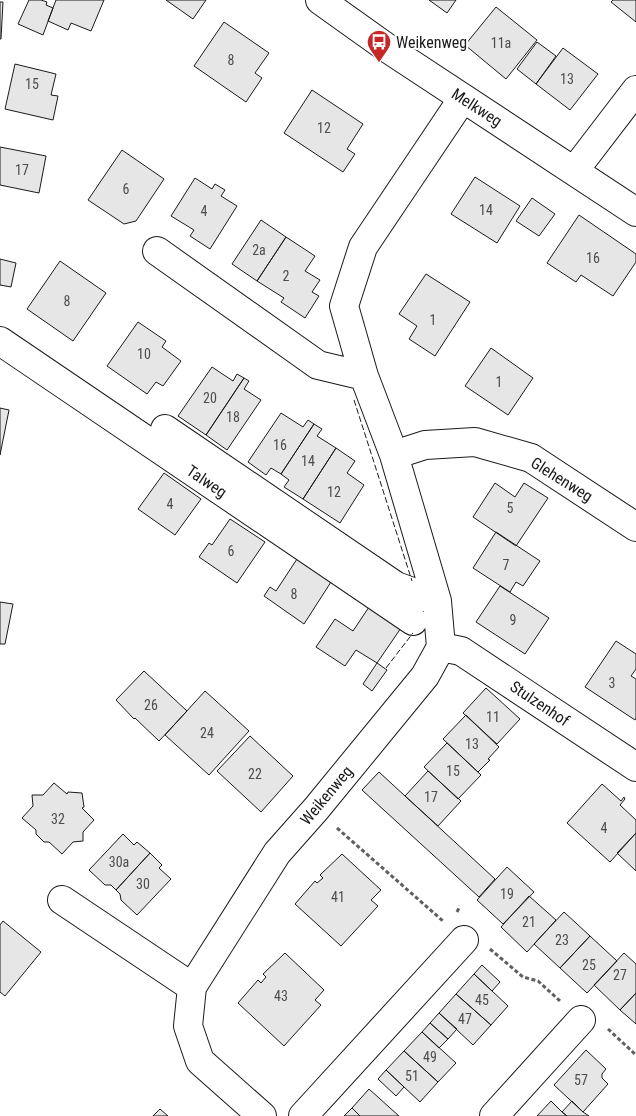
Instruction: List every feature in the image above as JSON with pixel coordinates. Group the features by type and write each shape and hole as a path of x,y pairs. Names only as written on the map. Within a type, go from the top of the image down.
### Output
{"street":[{"name":"Melkweg","path":"320,0 390,50 636,212"},
{"path":"574,171 636,90"},
{"path":"441,647 437,600 394,456 364,376 344,306 363,247 463,98"},
{"path":"157,251 318,365 364,376"},
{"name":"Talweg","path":"0,341 413,621"},
{"path":"165,429 396,586 437,600"},
{"name":"Glehenweg","path":"394,456 425,444 475,442 531,458 636,527"},
{"name":"Stulzenhof","path":"441,647 461,651 636,767"},
{"name":"Weikenweg","path":"262,1116 200,1061 188,1026 192,988 277,852 316,809 426,676 441,647"},
{"path":"62,900 192,988"},
{"path":"303,1116 464,940"},
{"path":"494,1116 581,1020"}],"building":[{"path":"29,0 47,2 46,5 53,8 43,35 18,24"},
{"path":"56,0 104,0 91,31 71,23 68,30 48,21"},
{"path":"166,0 206,0 193,19"},
{"path":"429,0 456,0 447,13"},
{"path":"613,0 636,0 636,22 611,2"},
{"path":"0,2 3,2 1,39 0,39"},
{"path":"496,7 537,40 506,79 465,45"},
{"path":"224,22 269,53 255,73 262,78 246,102 194,66"},
{"path":"537,42 556,56 536,84 517,69"},
{"path":"563,48 598,74 570,110 536,84"},
{"path":"15,64 56,74 51,95 58,96 53,120 5,109"},
{"path":"312,90 363,124 347,149 355,154 343,172 284,133"},
{"path":"0,147 46,156 39,193 0,185"},
{"path":"122,150 164,179 136,221 124,224 88,200"},
{"path":"475,177 520,206 497,243 451,214"},
{"path":"195,178 212,189 215,184 225,190 221,196 237,206 210,249 190,236 194,230 171,216"},
{"path":"532,198 555,214 539,236 516,221"},
{"path":"579,215 636,254 636,262 613,296 581,275 576,282 547,263"},
{"path":"261,220 286,237 257,281 232,264"},
{"path":"286,237 315,256 305,271 320,280 312,292 319,296 305,318 281,302 284,298 257,281"},
{"path":"0,259 16,263 11,287 0,285"},
{"path":"60,261 106,293 73,341 27,309"},
{"path":"426,274 470,302 435,356 409,339 417,326 399,314"},
{"path":"138,322 166,341 162,347 181,361 163,386 156,382 147,394 107,366"},
{"path":"491,348 533,378 508,415 465,386"},
{"path":"212,367 233,381 237,374 244,378 206,435 178,416"},
{"path":"244,378 249,381 244,389 261,400 227,450 206,435"},
{"path":"0,408 9,410 0,455"},
{"path":"281,413 303,427 308,420 314,424 281,474 271,468 266,475 248,462"},
{"path":"314,424 322,429 317,436 336,448 303,499 284,487 289,480 281,474"},
{"path":"336,448 355,461 347,473 364,485 340,523 303,499"},
{"path":"164,473 201,499 175,535 138,509"},
{"path":"495,483 515,497 524,483 548,498 516,546 473,517"},
{"path":"230,519 265,542 237,583 199,557 209,543 212,545"},
{"path":"496,532 540,561 523,586 516,582 510,592 473,568"},
{"path":"297,559 331,582 304,624 264,596 270,587 276,591"},
{"path":"500,586 549,618 525,654 476,622"},
{"path":"0,602 13,604 5,644 0,644"},
{"path":"369,607 401,628 377,663 356,650 345,666 316,647 335,619 353,631"},
{"path":"616,641 636,654 636,669 631,676 636,679 635,720 585,687"},
{"path":"377,663 387,670 372,691 363,684"},
{"path":"144,671 187,711 159,741 116,700"},
{"path":"486,688 520,719 497,744 463,713"},
{"path":"205,691 249,731 209,775 165,735"},
{"path":"466,715 499,747 478,772 443,739"},
{"path":"250,736 293,776 261,812 217,771"},
{"path":"447,743 481,775 458,799 424,767"},
{"path":"428,771 461,801 438,826 405,796"},
{"path":"379,772 495,879 479,897 362,790"},
{"path":"54,783 67,794 68,792 82,793 84,807 82,808 94,820 83,832 83,841 73,842 62,854 49,842 44,842 36,834 36,830 22,818 33,806 32,795 43,795"},
{"path":"602,784 621,801 624,797 625,799 620,805 636,820 636,833 610,862 567,823"},
{"path":"636,833 636,871 617,853"},
{"path":"123,834 134,845 137,842 150,853 116,890 111,885 105,885 89,870"},
{"path":"150,853 162,865 159,868 171,879 137,915 121,900 120,894 116,890"},
{"path":"342,854 381,890 371,900 378,906 341,946 295,904 315,881 317,883 323,878 320,875"},
{"path":"507,867 534,892 503,924 477,900"},
{"path":"529,896 556,920 527,952 501,927"},
{"path":"564,912 590,936 560,968 534,944"},
{"path":"3,921 41,952 5,996 0,992 0,925"},
{"path":"590,936 617,961 587,993 560,968"},
{"path":"285,953 324,990 315,1000 321,1005 284,1046 238,1003 258,980 261,983 266,977 263,974"},
{"path":"624,953 636,964 636,993 620,1010 594,985"},
{"path":"482,965 500,982 492,991 474,974"},
{"path":"474,974 508,1006 491,1025 456,994"},
{"path":"636,993 636,1024 620,1010"},
{"path":"456,994 491,1025 473,1045 439,1013"},
{"path":"439,1013 457,1029 448,1039 430,1023"},
{"path":"430,1023 448,1039 439,1048 422,1032"},
{"path":"422,1032 456,1063 438,1082 404,1051"},
{"path":"586,1050 606,1069 602,1074 602,1078 608,1084 583,1112 554,1085"},
{"path":"404,1051 438,1082 420,1102 386,1070"},
{"path":"386,1070 404,1087 396,1096 378,1079"},
{"path":"369,1089 399,1116 360,1116 352,1108"},
{"path":"551,1101 562,1112 567,1116 537,1116"},
{"path":"572,1101 589,1116 567,1116 562,1112"},
{"path":"352,1108 360,1116 344,1116"},
{"path":"160,1109 168,1116 153,1116"}],"fence":[{"path":"354,400 412,581"},
{"path":"386,668 413,633"}],"place":[{"name":"Weikenweg","path":"379,63"}]}
